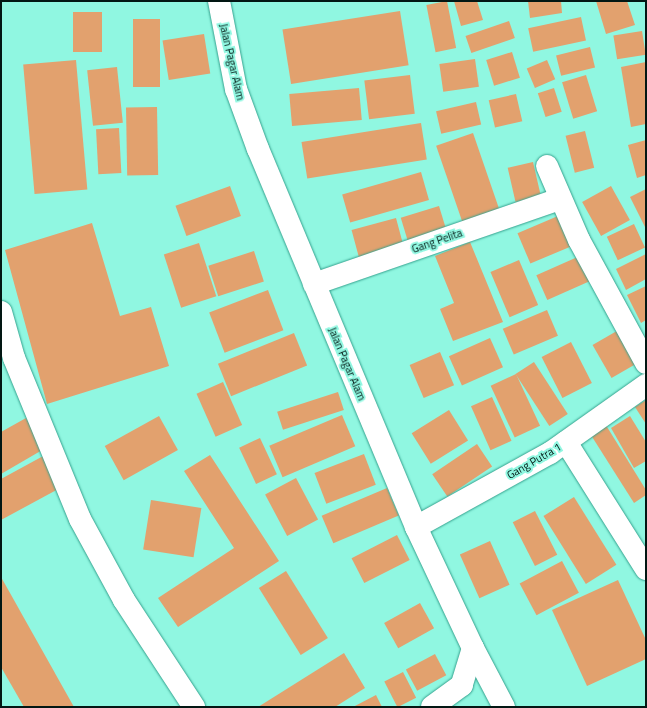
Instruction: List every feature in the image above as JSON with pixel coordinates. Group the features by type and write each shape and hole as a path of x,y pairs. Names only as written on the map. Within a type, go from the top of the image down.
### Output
{"street":[{"name":"Jalan Pagar Alam","path":"219,1 236,89 314,284 416,527 473,648 504,707"},
{"path":"547,166 560,198 646,363"},
{"name":"Gang Pelita","path":"314,284 560,198"},
{"path":"1,312 14,358 80,519 124,600 194,707"},
{"name":"Gang Putra 1","path":"416,527 566,442 646,385"},
{"path":"566,442 644,563"},
{"path":"432,707 462,685 473,648"}],"building":[{"path":"447,1 456,48 436,52 426,5"},
{"path":"454,1 477,1 483,20 461,26"},
{"path":"528,1 561,1 562,13 530,18"},
{"path":"596,1 627,1 635,25 606,34"},
{"path":"400,11 409,65 291,84 282,30"},
{"path":"73,12 102,12 102,52 73,52"},
{"path":"581,17 586,40 533,52 528,28"},
{"path":"133,19 160,19 160,87 133,87"},
{"path":"509,21 515,38 471,53 466,36"},
{"path":"642,31 646,55 617,59 613,36"},
{"path":"204,34 210,74 169,80 163,41"},
{"path":"590,47 595,67 561,76 556,55"},
{"path":"512,52 520,78 494,86 486,60"},
{"path":"475,59 479,87 443,92 439,64"},
{"path":"76,60 87,190 35,194 23,65"},
{"path":"547,60 555,79 535,88 527,69"},
{"path":"646,62 646,124 631,127 621,67"},
{"path":"117,67 123,123 93,126 87,70"},
{"path":"410,75 415,114 369,119 364,81"},
{"path":"586,75 597,111 573,119 562,82"},
{"path":"359,88 362,120 292,126 289,94"},
{"path":"554,88 562,112 546,117 538,93"},
{"path":"516,94 522,121 495,128 489,100"},
{"path":"476,102 481,124 441,134 436,111"},
{"path":"157,107 158,175 127,176 126,108"},
{"path":"421,123 427,160 307,178 301,142"},
{"path":"119,128 121,173 98,174 96,129"},
{"path":"585,131 594,168 575,173 566,136"},
{"path":"473,133 500,211 463,224 436,146"},
{"path":"646,140 646,175 637,178 628,145"},
{"path":"533,162 541,196 516,202 508,168"},
{"path":"421,172 429,200 350,222 342,195"},
{"path":"230,186 241,216 186,236 175,206"},
{"path":"611,186 630,220 601,236 582,202"},
{"path":"646,189 646,229 630,197"},
{"path":"439,206 446,229 408,241 401,218"},
{"path":"558,216 571,246 530,264 517,233"},
{"path":"396,218 404,248 360,260 352,230"},
{"path":"92,223 120,316 151,307 169,366 47,404 5,250"},
{"path":"634,224 645,248 618,260 607,237"},
{"path":"470,242 503,322 453,341 440,309 454,303 435,256"},
{"path":"199,243 216,296 181,308 164,254"},
{"path":"254,251 264,281 218,296 208,266"},
{"path":"646,254 646,279 626,290 616,269"},
{"path":"582,255 593,280 547,300 536,275"},
{"path":"519,260 538,305 510,317 490,272"},
{"path":"646,286 646,320 641,323 627,295"},
{"path":"268,290 283,330 225,353 209,313"},
{"path":"547,310 558,336 514,355 503,329"},
{"path":"622,328 641,361 612,378 593,345"},
{"path":"294,333 307,365 231,396 218,364"},
{"path":"490,338 503,367 462,386 449,356"},
{"path":"571,342 592,383 562,398 542,357"},
{"path":"440,352 454,385 424,398 410,365"},
{"path":"534,362 568,414 549,426 516,374"},
{"path":"516,374 540,426 515,437 491,386"},
{"path":"223,382 242,425 216,437 197,394"},
{"path":"338,392 344,410 283,430 277,412"},
{"path":"492,397 512,441 491,450 471,406"},
{"path":"646,400 646,424 635,407"},
{"path":"449,410 468,441 431,464 412,433"},
{"path":"342,415 355,446 283,477 269,446"},
{"path":"159,416 178,450 124,480 105,446"},
{"path":"630,416 646,442 646,461 634,468 611,428"},
{"path":"26,418 44,449 1,474 1,432"},
{"path":"604,422 646,490 646,495 634,503 589,432"},
{"path":"260,438 277,474 256,484 239,448"},
{"path":"477,444 492,466 447,497 432,474"},
{"path":"364,454 376,485 326,504 315,473"},
{"path":"45,455 62,487 1,520 1,479"},
{"path":"210,455 279,561 178,627 158,598 234,548 184,471"},
{"path":"296,478 318,519 287,536 265,494"},
{"path":"387,488 399,516 333,543 322,516"},
{"path":"574,497 616,565 586,584 543,516"},
{"path":"151,500 201,508 194,557 143,549"},
{"path":"535,511 557,555 535,566 513,522"},
{"path":"397,535 410,560 364,583 352,558"},
{"path":"490,541 510,585 479,598 460,554"},
{"path":"562,561 579,593 537,615 520,584"},
{"path":"286,571 328,638 301,655 259,588"},
{"path":"1,577 74,707 24,707 1,667"},
{"path":"618,580 646,640 646,659 587,686 552,610"},
{"path":"420,603 434,628 398,648 384,623"},
{"path":"344,653 365,688 335,707 258,707"},
{"path":"435,654 446,675 417,691 406,669"},
{"path":"403,672 416,698 397,707 384,682"},
{"path":"376,695 382,707 353,707"}]}
